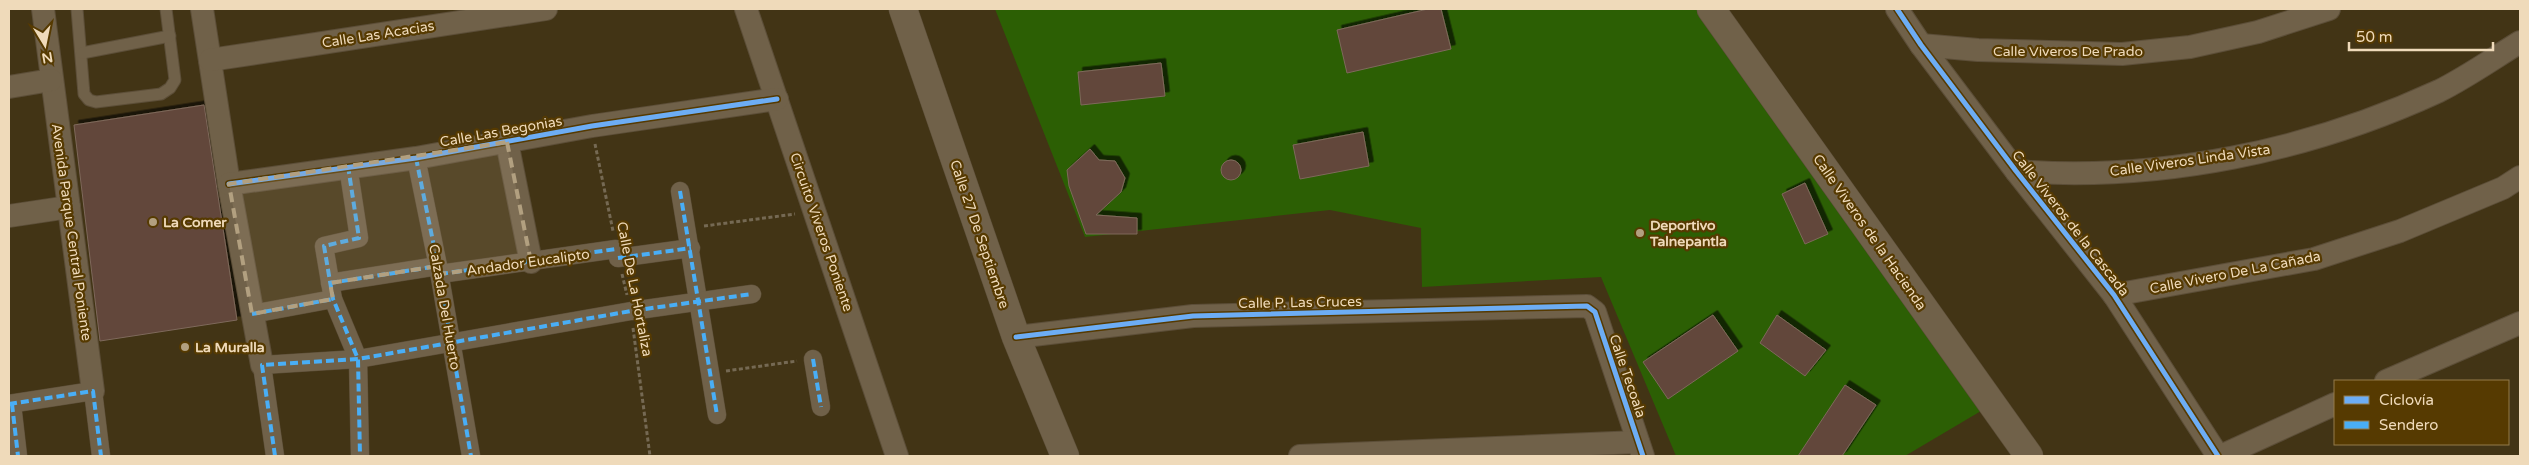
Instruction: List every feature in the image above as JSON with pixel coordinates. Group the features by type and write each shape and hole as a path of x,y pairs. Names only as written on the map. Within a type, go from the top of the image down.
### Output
{"street":[{"name":"Avenida Parque Central Poniente","path":"43,9 101,456"},
{"path":"202,9 262,365 275,456"},
{"name":"Calle Las Acacias","path":"210,60 546,9"},
{"name":"Circuito Viveros Poniente","path":"746,9 897,456"},
{"name":"Calle 27 De Septiembre","path":"903,9 1016,337 1065,456"},
{"name":"Calle Viveros de la Hacienda","path":"1711,9 2029,456"},
{"name":"Calle Viveros de la Cascada","path":"1897,9 1921,45 2114,295 2220,456"},
{"name":"Calle Viveros De Prado","path":"1921,45 1978,50 2122,54 2190,47 2258,32 2329,9"},
{"name":"Calle Viveros Linda Vista","path":"2016,170 2064,174 2124,172 2253,154 2315,139 2376,117 2440,90 2520,42"},
{"path":"9,87 51,80"},
{"name":"Calle Las Begonias","path":"230,184 416,158 592,126 777,99"},
{"path":"507,142 531,262"},
{"name":"Calzada Del Huerto","path":"416,158 439,270 470,456"},
{"path":"348,166 359,238 324,246 332,291 358,359 360,456"},
{"name":"Calle Vivero De La Cañada","path":"2114,295 2314,258 2400,231 2503,188 2520,177"},
{"path":"680,191 700,301 709,374 717,416"},
{"path":"9,216 69,207"},
{"name":"Andador Eucalipto","path":"252,314 332,291 439,270 690,248"},
{"path":"262,365 358,359 451,341 631,311 752,294"},
{"name":"Calle P. Las Cruces","path":"1016,337 1194,316 1587,306"},
{"name":"Calle Tecoala","path":"1587,306 1595,312 1641,449"},
{"path":"2388,380 2520,323"},
{"path":"813,359 821,408"},
{"path":"18,456 10,404 93,392"},
{"path":"2220,456 2334,404"},
{"path":"1300,456 1641,449"}],"lane":[{"path":"77,9 84,94 89,100 96,102 161,94 170,88 175,80 166,9"},
{"path":"82,53 170,36"}],"path":[{"path":"687,229 815,211"},
{"path":"709,374 813,359"}],"highlighted area":[{"path":"507,142 531,262 440,274 438,266 330,283 333,299 252,314 229,184"}],"green space":[{"name":"Deportivo Talnepantla","path":"995,9 1704,9 1981,411 1905,456 1676,456 1601,277 1422,287 1421,228 1330,210 1085,237"}],"building":[{"path":"1428,9 1441,9 1451,49 1347,73 1337,30"},
{"path":"1161,63 1165,96 1081,105 1078,72"},
{"name":"La Comer","path":"204,105 237,320 100,341 74,125"},
{"path":"1363,132 1369,166 1300,179 1293,145"},
{"path":"1090,149 1099,160 1115,161 1125,178 1121,192 1096,215 1137,218 1137,234 1086,234 1069,186 1067,170"},
{"path":"1231,160 1238,163 1241,170 1238,177 1231,180 1224,177 1221,170 1224,163"},
{"path":"1805,183 1828,234 1805,244 1782,194"},
{"path":"1713,315 1738,351 1668,399 1643,362"},
{"path":"1777,315 1826,350 1805,376 1760,343"},
{"path":"1845,385 1876,405 1842,456 1798,456"}],"marked path":[{"path":"416,158 438,266 471,456"},
{"path":"348,166 359,238 324,246 333,299 358,359 360,456"},
{"path":"680,191 717,415"},
{"path":"618,258 691,248"},
{"path":"440,274 616,249"},
{"path":"330,283 438,266"},
{"path":"275,456 262,365 358,359 631,311 752,294"},
{"path":"252,314 333,299"},
{"path":"813,359 821,407"},
{"path":"9,404 93,391 101,456"},
{"path":"12,404 18,456"}],"cycle path":[{"path":"1897,9 1921,45 2016,171 2114,295 2218,456"},
{"path":"229,184 416,158 592,126 777,99"},
{"path":"1016,337 1193,316 1587,306 1595,312 1643,456"}],"place":[{"name":"La Comer","path":"153,222"},
{"name":"Deportivo Talnepantla","path":"1640,233"},
{"name":"La Muralla","path":"185,347"}]}
